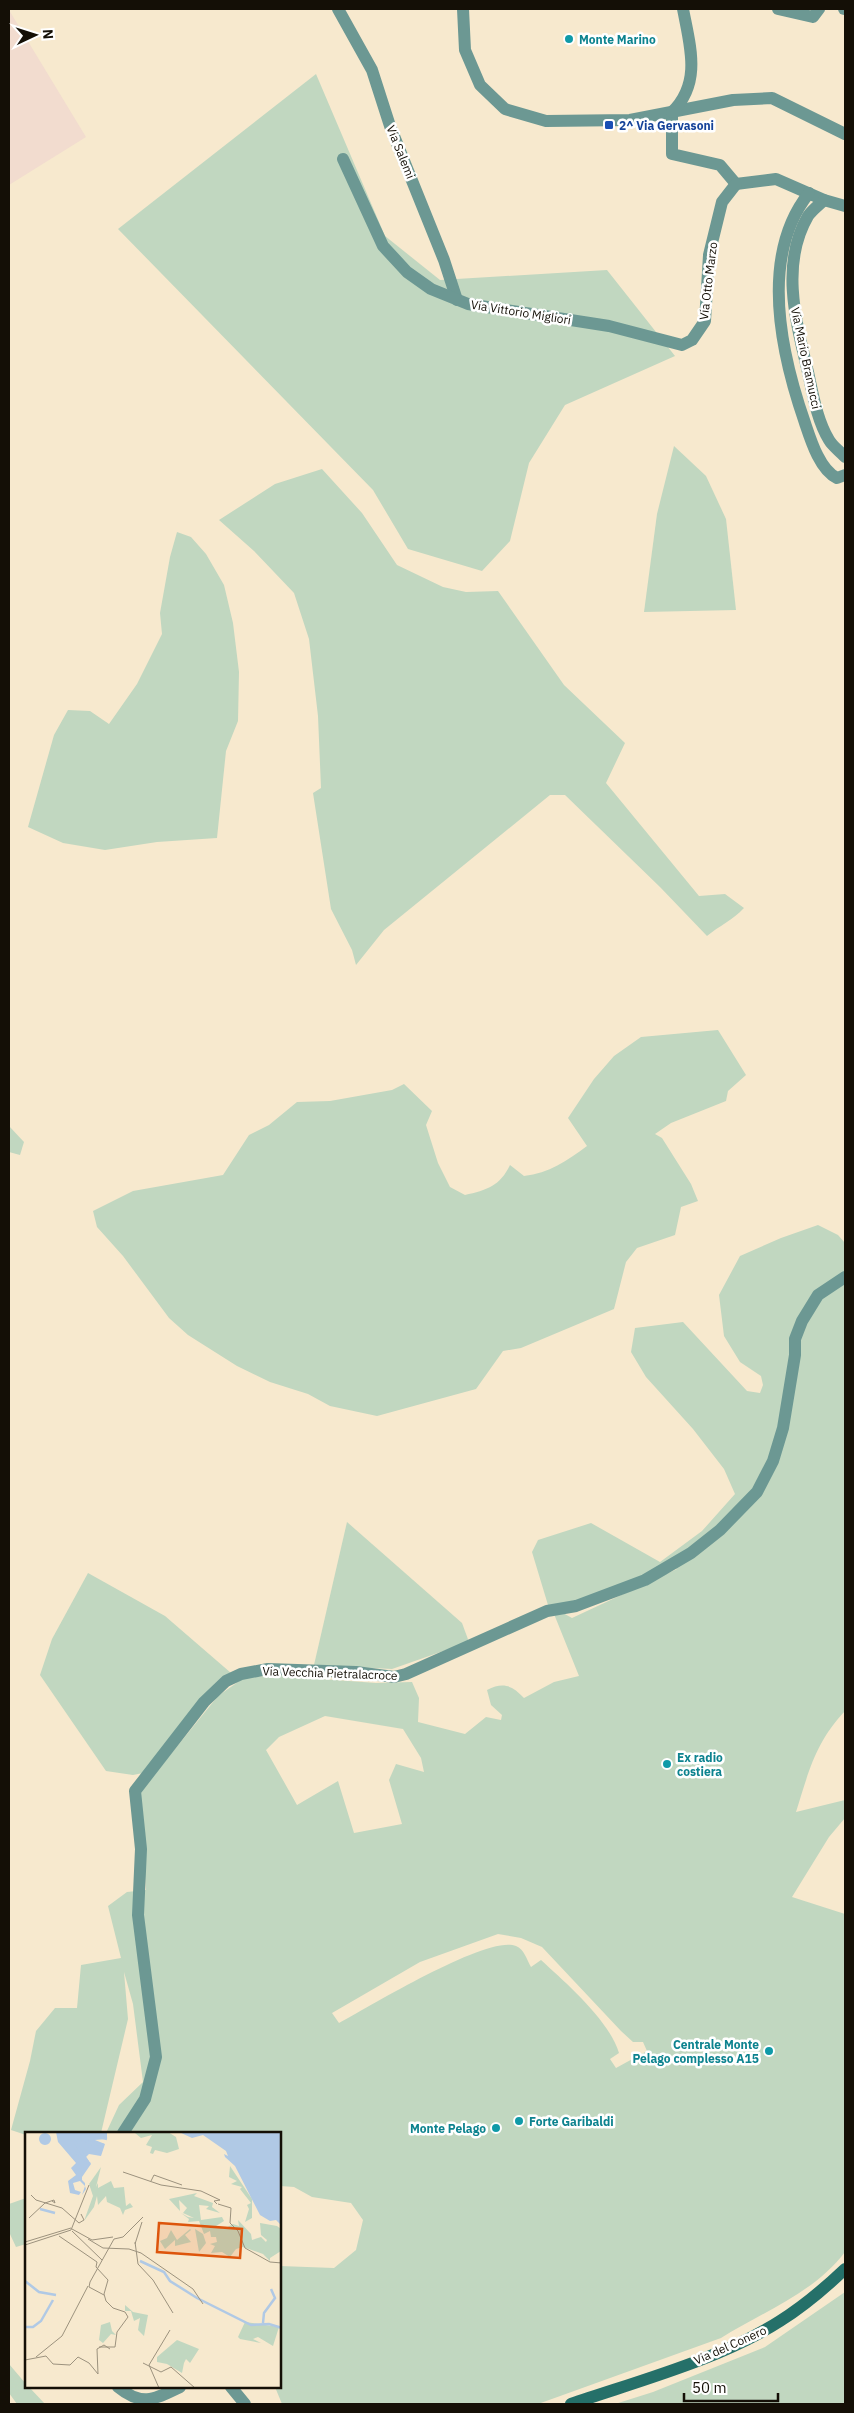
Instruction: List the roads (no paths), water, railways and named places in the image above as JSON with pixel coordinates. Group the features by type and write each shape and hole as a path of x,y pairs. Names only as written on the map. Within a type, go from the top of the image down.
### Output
{"main road":[{"name":"Via del Conero","path":"571,2404 699,2360 760,2332 804,2304 845,2268"}],"street":[{"name":"Via Salemi","path":"338,9 372,70 390,126 441,252 457,300"},
{"path":"462,9 465,50 480,85 505,109 546,120 630,120 734,100 772,98 845,134"},
{"path":"683,9 690,46 691,78 684,100 672,112 672,154 720,164 736,184 776,178 824,200 845,206"},
{"path":"778,9 813,17 820,9"},
{"name":"Via Vittorio Migliori","path":"343,159 382,246 407,272 432,290 468,304 609,326 682,345"},
{"name":"Via Otto Marzo","path":"682,345 692,340 705,321 709,255 722,202 736,184"},
{"name":"Via Mario Bramucci","path":"809,193 797,208 783,256 779,284 780,317 789,369 808,432 821,460 831,475 837,478 845,475"},
{"name":"Via Mario Bramucci","path":"824,200 808,216 800,237 794,267 794,311 821,424 830,443 845,457"},
{"name":"Via Vecchia Pietralacroce","path":"124,2132 144,2099 156,2056 138,1915 140,1849 135,1791 204,1702 226,1681 253,1670 356,1672 394,1677 406,1674 547,1611 576,1606 616,1592 644,1580 691,1553 720,1530 757,1492 765,1478 783,1428 797,1332 809,1307 818,1295 845,1277"},
{"path":"119,2388 135,2399 148,2400 178,2388"},
{"path":"232,2388 245,2404"}],"place":[{"name":"Monte Marino","path":"569,39"},
{"name":"2^ Via Gervasoni","path":"609,125"},
{"name":"Ex radio costiera","path":"667,1764"},
{"name":"Centrale Monte Pelago complesso A15","path":"769,2051"},
{"name":"Forte Garibaldi","path":"519,2121"},
{"name":"Monte Pelago","path":"496,2128"}]}
